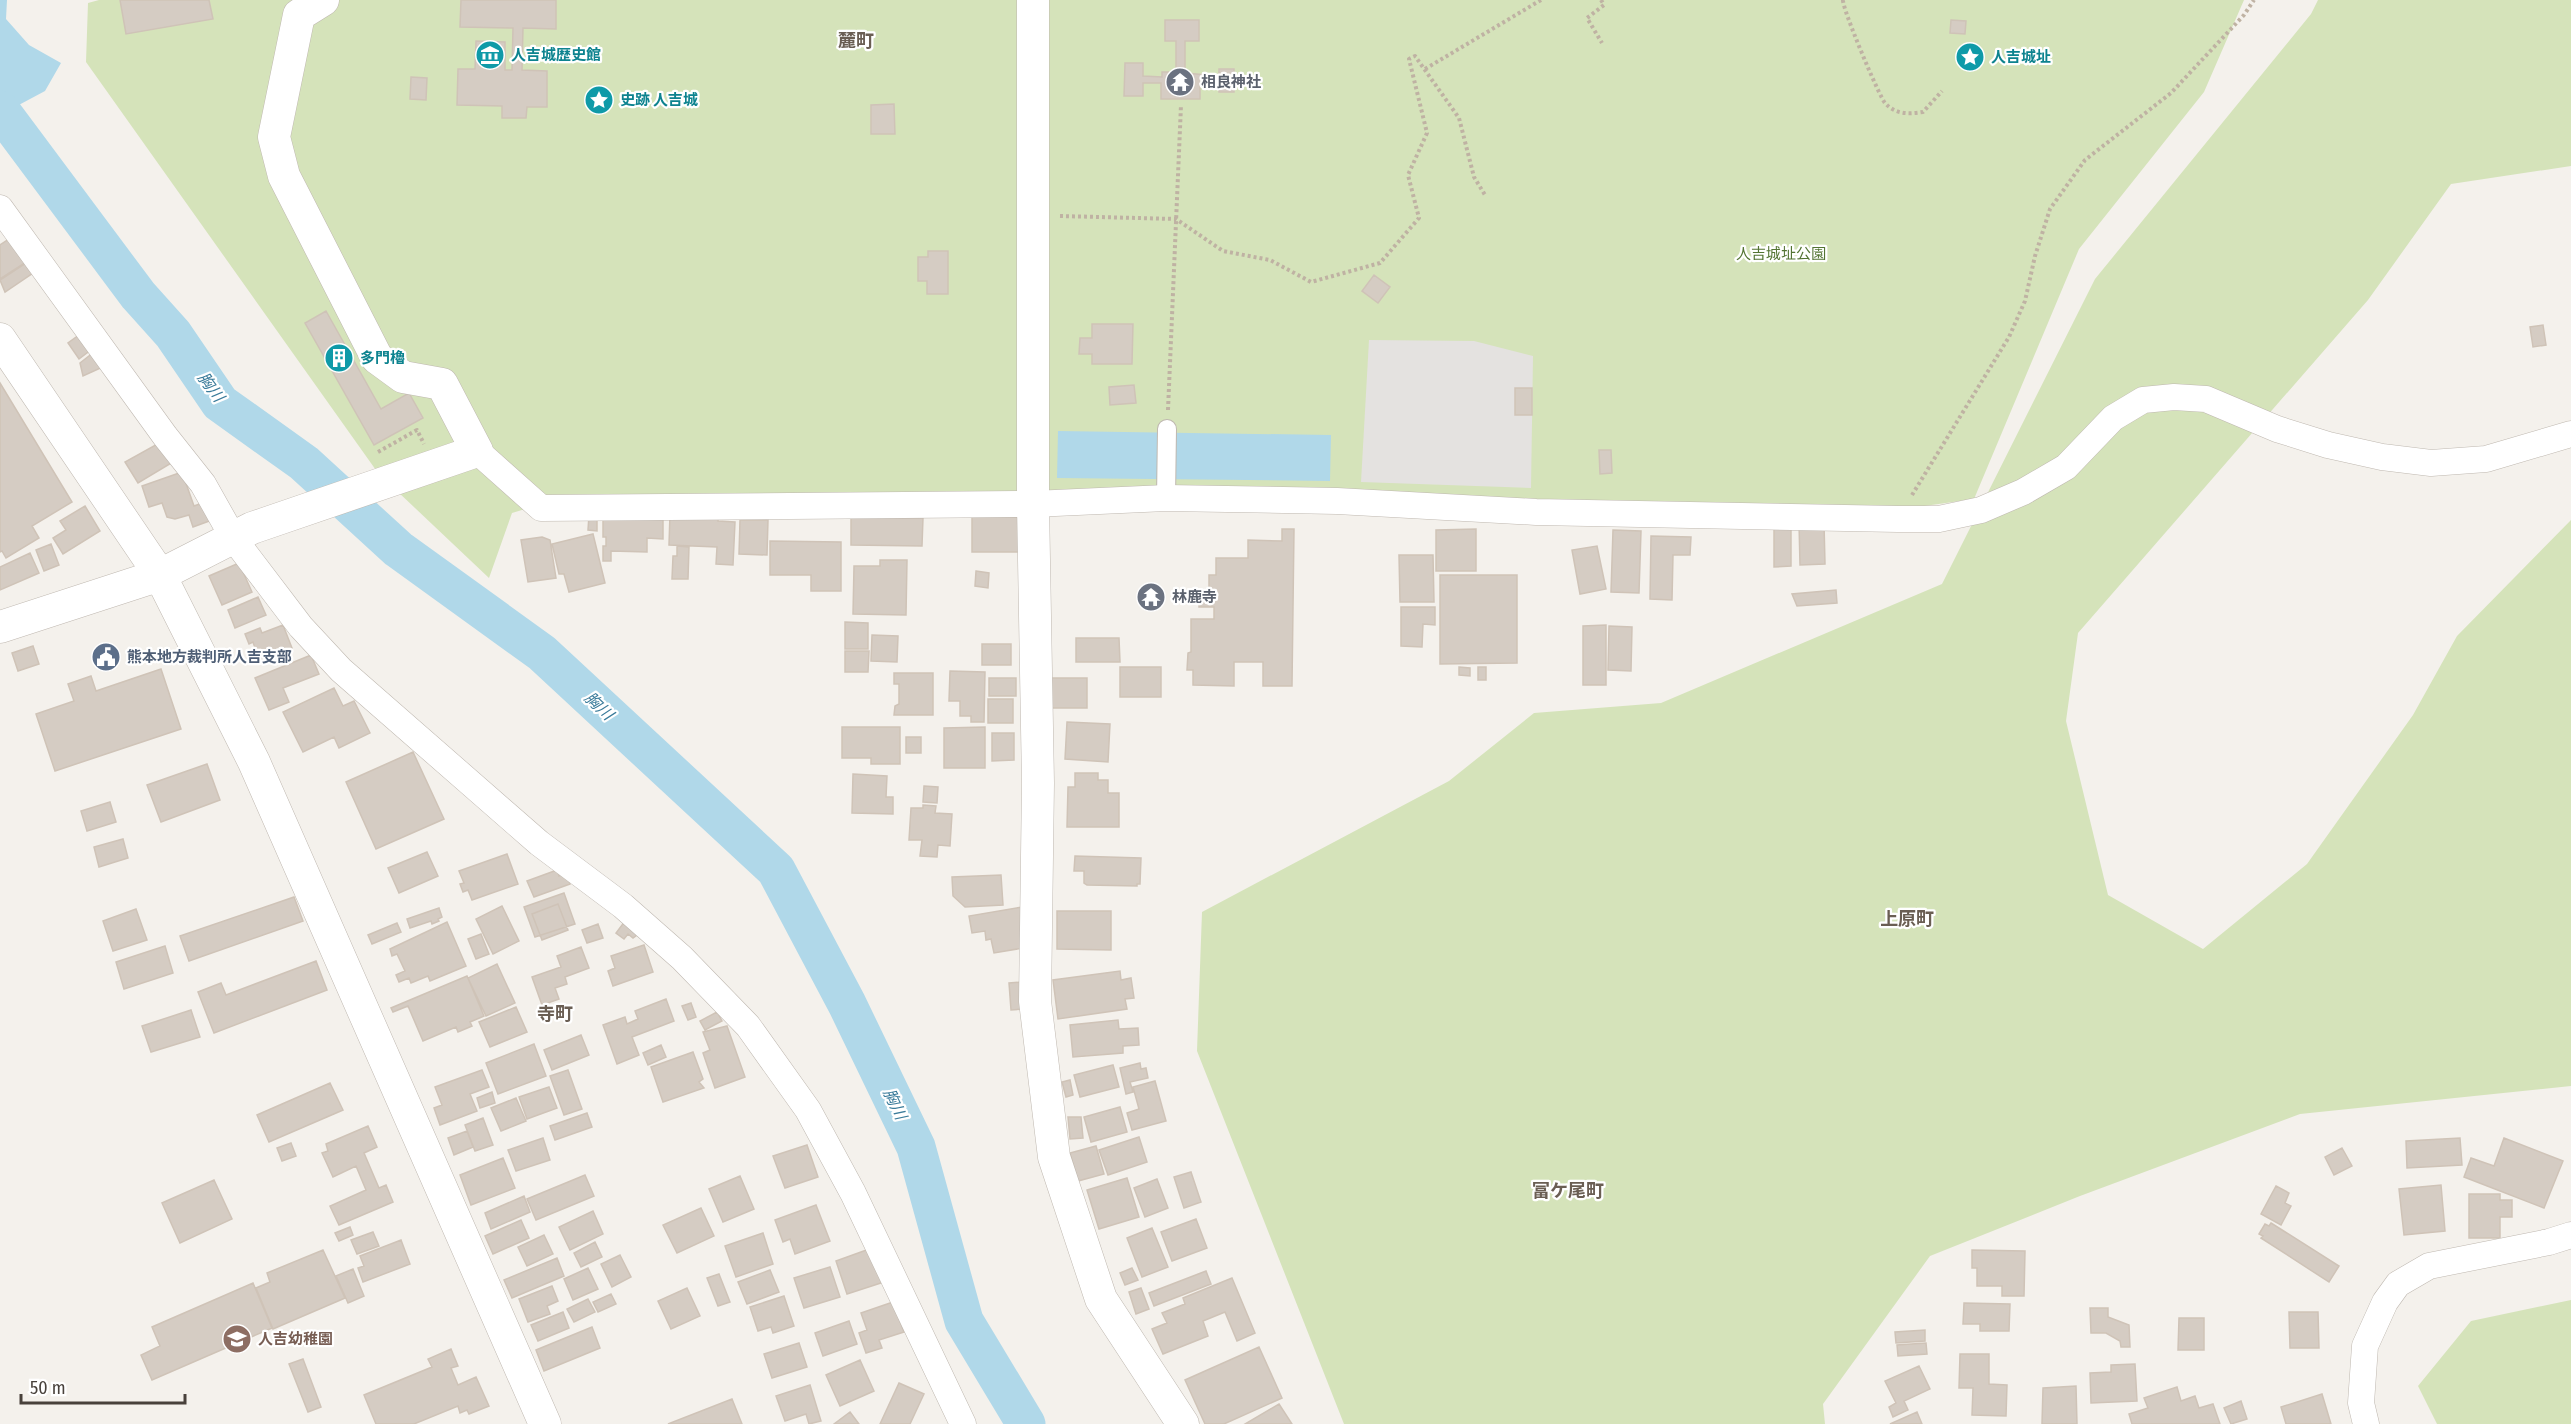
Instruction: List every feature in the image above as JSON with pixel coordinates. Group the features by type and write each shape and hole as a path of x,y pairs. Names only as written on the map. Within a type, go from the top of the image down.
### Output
{"street":[{"path":"323,0 299,15 274,137 284,176 377,358 403,377 442,384 477,452 541,508 1033,504 1166,490 1536,512 1939,519 1981,510 2023,492 2066,467 2113,418 2143,400 2174,397 2206,399 2277,429 2328,445 2382,457 2431,463 2486,459 2571,434"},
{"path":"1034,0 1033,504 1038,783 1035,1001 1054,1157 1101,1299 1183,1424"},
{"path":"0,208 165,436 243,534 301,627 341,670 539,843 623,906 682,958 748,1026 808,1110 848,1183 963,1424"},
{"path":"0,339 160,575 254,762 544,1424"},
{"path":"1166,490 1167,429"},
{"path":"0,627 160,575 243,534 433,455 477,452"},
{"path":"2366,1424 2361,1403 2365,1346 2385,1302 2398,1284 2429,1266 2549,1242 2571,1234"}],"path":[{"path":"1425,69 1541,0"},
{"path":"1600,0 1604,5 1587,18 1602,43"},
{"path":"1843,0 1850,25 1885,103 1903,114 1923,112 1942,91"},
{"path":"1898,519 2009,337 2025,301 2035,256 2050,209 2085,160 2171,93 2244,15 2254,0"},
{"path":"1067,216 1176,219 1223,251 1270,260 1311,282 1380,263 1419,218 1408,175 1427,133 1408,59 1416,56 1459,118 1474,177 1485,195"},
{"path":"1167,429 1181,105"},
{"path":"378,452 417,430 433,455"}],"green space":[{"name":"人吉城址公園","path":"99,0 2244,0 2204,92 2079,249 1974,499 1889,511 545,503 512,513 489,578 378,473 86,62 88,3"},
{"path":"2318,0 2571,0 2571,166 2451,184 2368,300 2078,633 2066,721 2108,895 2203,949 2307,864 2413,715 2457,636 2571,520 2571,1086 2300,1114 2080,1196 1930,1256 1823,1404 1825,1424 1344,1424 1197,1051 1202,912 1449,781 1534,713 1661,703 1942,584 2095,279 2311,14"},
{"path":"2571,1300 2571,1424 2437,1424 2418,1386 2471,1321"}],"shaded area":[{"path":"1369,340 1474,341 1533,356 1531,488 1361,482"}],"water":[{"path":"0,0 7,0 6,19 29,45 61,63 45,91 0,115"},
{"path":"1058,431 1331,435 1330,481 1057,478"}],"building":[{"path":"120,0 209,0 213,19 126,34"},
{"name":"人吉城歴史館","path":"461,0 556,0 556,29 523,28 522,70 547,71 547,107 527,107 526,118 502,118 502,106 457,105 458,69 475,69 476,41 505,42 505,70 512,70 513,28 460,27"},
{"path":"1165,20 1199,20 1199,41 1185,41 1185,73 1219,76 1219,69 1234,69 1234,92 1219,92 1219,83 1200,83 1200,99 1161,99 1161,83 1143,83 1143,96 1124,96 1125,63 1143,63 1143,76 1162,77 1162,72 1176,72 1176,41 1165,41"},
{"path":"1951,20 1966,21 1965,34 1950,33"},
{"path":"411,77 427,78 426,100 410,99"},
{"path":"894,104 895,134 871,134 871,105"},
{"path":"15,235 31,259 0,279 0,245"},
{"path":"928,251 948,251 948,294 927,294 927,281 918,281 918,257 928,257"},
{"path":"29,261 36,271 5,292 0,280"},
{"path":"1374,275 1390,287 1378,303 1362,291"},
{"name":"多門櫓","path":"326,311 381,409 409,393 423,418 374,445 305,323"},
{"path":"1092,324 1133,324 1132,364 1092,364 1092,354 1079,354 1080,338 1092,338"},
{"path":"2543,325 2546,345 2533,347 2530,327"},
{"path":"83,332 92,349 79,359 68,343"},
{"path":"94,352 105,366 83,376 80,363"},
{"path":"0,383 72,502 32,526 39,538 6,558 2,551 0,552"},
{"path":"1134,385 1136,403 1110,405 1109,387"},
{"path":"1515,388 1532,388 1532,415 1515,415"},
{"path":"161,442 173,462 138,483 125,462"},
{"path":"1599,450 1611,450 1612,473 1600,474"},
{"path":"182,472 194,506 205,502 212,520 193,527 189,515 175,519 167,517 162,503 149,507 142,486"},
{"path":"85,506 100,531 63,554 53,538 66,530 60,521"},
{"path":"670,514 718,515 718,521 735,522 733,565 716,564 717,547 669,545"},
{"path":"589,515 597,516 597,531 588,530"},
{"path":"851,517 923,518 922,546 851,545"},
{"path":"972,517 1019,517 1019,552 972,552"},
{"path":"603,518 663,520 663,539 647,538 647,552 611,551 611,561 603,561 603,546 606,546 606,537 603,537"},
{"path":"740,520 768,520 767,555 739,554"},
{"path":"1799,523 1824,523 1825,564 1800,565"},
{"path":"1774,526 1791,526 1791,566 1774,567"},
{"path":"1282,529 1294,529 1292,686 1263,686 1263,662 1234,662 1234,686 1193,685 1193,670 1187,670 1188,653 1191,652 1191,619 1214,619 1214,607 1199,607 1199,598 1209,598 1209,575 1216,575 1216,558 1248,558 1248,540 1282,541"},
{"path":"1476,529 1476,571 1436,571 1436,530"},
{"path":"1613,530 1641,531 1639,593 1611,592"},
{"path":"593,534 605,583 569,592 564,574 559,574 552,544"},
{"path":"1651,536 1691,537 1690,555 1673,555 1672,600 1650,599"},
{"path":"542,537 550,540 556,578 528,582 521,540"},
{"path":"770,541 841,542 841,591 811,591 811,575 770,575"},
{"path":"51,544 59,565 44,571 36,550"},
{"path":"677,546 689,547 688,579 672,579 673,556 677,556"},
{"path":"1597,546 1606,589 1580,594 1572,550"},
{"path":"30,553 39,573 0,590 0,567"},
{"path":"1399,555 1433,555 1434,602 1400,602"},
{"path":"880,560 907,560 906,615 853,614 854,566 880,566"},
{"path":"239,563 252,592 222,605 209,576"},
{"path":"976,571 989,573 988,588 975,586"},
{"path":"1440,575 1517,575 1517,663 1440,664"},
{"path":"1836,590 1837,603 1797,606 1792,594"},
{"path":"258,597 266,615 235,628 228,610"},
{"path":"1401,607 1435,607 1435,625 1423,624 1422,647 1401,646"},
{"path":"845,622 868,623 868,649 845,649"},
{"path":"283,625 292,648 259,660 253,642 249,644 245,634 260,628 262,633"},
{"path":"1606,625 1606,685 1583,685 1583,626"},
{"path":"1609,626 1632,627 1631,671 1608,670"},
{"path":"872,635 898,636 897,662 871,661"},
{"path":"1076,638 1119,638 1120,662 1076,662"},
{"path":"982,644 1011,644 1011,665 982,665"},
{"path":"33,646 39,664 18,671 12,653"},
{"path":"845,651 869,651 868,672 845,672"},
{"path":"311,655 319,674 283,688 289,702 269,710 255,678"},
{"path":"1120,667 1161,667 1161,697 1120,697"},
{"path":"1459,667 1470,668 1470,676 1459,675"},
{"path":"1478,667 1486,667 1486,680 1478,680"},
{"path":"161,669 181,729 55,771 36,714 74,701 68,684 91,676 96,691"},
{"path":"950,671 985,672 984,722 971,722 971,716 960,716 960,701 949,701"},
{"path":"894,673 933,673 933,715 894,715 895,706 899,704 899,684 894,684"},
{"path":"989,678 1016,678 1016,696 989,696"},
{"path":"1052,678 1087,678 1087,708 1052,708"},
{"path":"334,688 343,706 354,701 370,733 339,748 334,737 303,752 283,712"},
{"path":"988,699 1013,699 1013,723 988,723"},
{"path":"1067,722 1110,724 1108,762 1065,759"},
{"path":"842,727 900,727 900,764 871,764 871,758 842,758"},
{"path":"985,727 985,768 944,768 944,728"},
{"path":"992,733 1014,733 1014,760 992,761"},
{"path":"906,737 921,737 921,753 906,753"},
{"path":"413,752 444,819 376,849 346,782"},
{"path":"207,764 220,800 161,822 147,785"},
{"path":"1075,773 1098,773 1098,780 1108,780 1108,793 1119,793 1119,827 1067,827 1068,787 1075,787"},
{"path":"853,774 887,776 886,797 893,797 893,814 852,813"},
{"path":"924,786 938,787 937,803 923,802"},
{"path":"110,802 116,822 87,831 81,811"},
{"path":"923,805 936,806 935,813 952,814 950,846 938,845 937,857 920,856 922,840 909,840 911,808 923,808"},
{"path":"123,839 128,858 99,867 94,847"},
{"path":"427,852 438,876 399,893 388,868"},
{"path":"507,854 518,884 472,900 468,890 463,892 460,884 464,883 459,871"},
{"path":"1075,856 1141,858 1140,884 1137,886 1087,885 1084,883 1084,871 1074,871"},
{"path":"557,870 559,876 566,873 570,884 534,897 527,881"},
{"path":"1001,875 1003,905 965,907 953,896 952,877"},
{"path":"564,893 575,924 535,937 524,907"},
{"path":"294,897 303,921 189,961 180,936"},
{"path":"558,904 568,930 542,940 532,914"},
{"path":"502,906 519,941 493,954 476,919"},
{"path":"1022,907 1029,947 994,953 991,939 986,940 985,931 972,933 969,916"},
{"path":"439,908 442,917 438,919 439,921 432,924 431,921 410,928 407,919"},
{"path":"136,909 147,940 113,951 103,921"},
{"path":"1057,911 1111,911 1111,950 1057,949"},
{"path":"625,921 641,932 633,938 628,934 624,939 616,933"},
{"path":"447,922 466,966 430,981 428,976 411,983 409,978 399,982 396,975 405,971 397,954 392,956 390,949"},
{"path":"397,923 401,932 372,944 368,935"},
{"path":"598,924 603,938 587,943 582,930"},
{"path":"481,934 489,954 476,959 468,939"},
{"path":"644,945 653,972 613,986 608,971 615,968 611,956"},
{"path":"165,946 173,973 124,989 116,962"},
{"path":"581,947 589,968 565,977 567,984 555,988 559,999 542,1005 532,977 561,967 557,956"},
{"path":"316,961 327,990 214,1033 198,992 221,983 226,995"},
{"path":"497,964 515,1003 486,1016 468,978"},
{"path":"1120,971 1121,980 1131,978 1134,998 1125,999 1127,1009 1058,1019 1053,980"},
{"path":"467,976 484,1016 470,1022 472,1026 458,1032 456,1027 423,1041 408,1006 393,1012 391,1008"},
{"path":"1022,982 1024,1009 1011,1010 1009,983"},
{"path":"666,999 674,1021 632,1037 639,1055 617,1064 603,1025 625,1017 627,1024 638,1019 635,1011"},
{"path":"691,1003 696,1017 688,1020 682,1006"},
{"path":"516,1007 527,1032 490,1047 479,1022"},
{"path":"191,1010 200,1037 151,1052 142,1026"},
{"path":"717,1012 722,1021 705,1030 700,1021"},
{"path":"1118,1020 1119,1029 1138,1028 1139,1045 1123,1046 1123,1053 1073,1057 1070,1025"},
{"path":"727,1026 745,1077 715,1088 703,1053 710,1050 703,1032"},
{"path":"581,1035 589,1055 552,1070 544,1050"},
{"path":"534,1044 546,1076 498,1094 486,1063"},
{"path":"661,1045 666,1057 648,1065 643,1053"},
{"path":"693,1052 703,1079 699,1082 704,1088 663,1102 651,1067"},
{"path":"1140,1063 1141,1069 1146,1068 1148,1078 1130,1082 1133,1092 1126,1094 1120,1068"},
{"path":"1113,1065 1119,1087 1080,1097 1074,1075"},
{"path":"482,1070 489,1087 470,1094 477,1111 440,1125 434,1108 442,1105 435,1087"},
{"path":"568,1070 582,1109 564,1115 550,1076"},
{"path":"1070,1080 1073,1095 1066,1097 1062,1082"},
{"path":"1155,1081 1166,1121 1132,1130 1127,1113 1139,1109 1133,1087"},
{"path":"330,1083 343,1110 269,1142 257,1115"},
{"path":"549,1087 557,1108 527,1119 519,1097"},
{"path":"492,1092 495,1103 480,1108 477,1098"},
{"path":"516,1098 526,1121 501,1131 491,1108"},
{"path":"1120,1107 1127,1132 1091,1142 1084,1117"},
{"path":"587,1113 592,1127 555,1140 550,1126"},
{"path":"1068,1117 1081,1117 1083,1138 1070,1139"},
{"path":"483,1118 493,1145 475,1151 465,1125"},
{"path":"368,1126 377,1147 364,1153 379,1188 386,1185 393,1202 339,1225 330,1206 366,1190 356,1166 333,1177 322,1153 328,1151 326,1144"},
{"path":"467,1131 473,1147 454,1155 448,1138"},
{"path":"1139,1137 1147,1162 1108,1175 1099,1150"},
{"path":"543,1138 550,1160 516,1171 508,1150"},
{"path":"2460,1138 2462,1165 2407,1168 2406,1141"},
{"path":"2504,1138 2563,1161 2544,1208 2464,1177 2471,1158 2494,1166"},
{"path":"291,1143 296,1156 282,1161 277,1148"},
{"path":"807,1145 818,1177 785,1188 773,1156"},
{"path":"1096,1146 1104,1174 1078,1181 1070,1153"},
{"path":"2342,1148 2352,1166 2334,1175 2325,1157"},
{"path":"503,1158 515,1188 471,1205 460,1175"},
{"path":"1191,1172 1201,1202 1184,1208 1174,1177"},
{"path":"585,1175 594,1196 536,1220 527,1199"},
{"path":"740,1176 754,1209 723,1222 709,1189"},
{"path":"1127,1178 1139,1217 1099,1229 1087,1190"},
{"path":"1157,1179 1168,1208 1145,1217 1134,1188"},
{"path":"214,1180 232,1219 180,1243 162,1203"},
{"path":"2441,1185 2445,1231 2404,1235 2399,1189"},
{"path":"2276,1186 2289,1193 2285,1203 2291,1206 2281,1225 2261,1214"},
{"path":"2469,1194 2500,1194 2500,1200 2512,1200 2512,1217 2500,1217 2500,1238 2469,1238"},
{"path":"524,1196 530,1212 491,1229 485,1213"},
{"path":"816,1205 830,1241 795,1254 790,1239 783,1242 775,1220"},
{"path":"701,1208 714,1236 677,1253 663,1225"},
{"path":"593,1211 603,1234 570,1250 559,1227"},
{"path":"1196,1219 1207,1248 1172,1261 1161,1232"},
{"path":"521,1220 529,1238 493,1254 485,1236"},
{"path":"2271,1223 2339,1266 2329,1282 2261,1238 2263,1236 2259,1234 2265,1224 2269,1226"},
{"path":"350,1227 353,1235 339,1241 335,1233"},
{"path":"1152,1228 1168,1267 1142,1277 1127,1238"},
{"path":"373,1232 379,1246 357,1254 351,1240"},
{"path":"763,1233 773,1264 736,1277 725,1246"},
{"path":"544,1235 553,1254 527,1266 518,1247"},
{"path":"401,1240 410,1264 363,1282 358,1268 364,1266 360,1256"},
{"path":"595,1242 602,1257 581,1267 574,1253"},
{"path":"872,1248 884,1282 847,1294 836,1261"},
{"path":"323,1250 345,1298 273,1329 256,1288 270,1282 267,1273"},
{"path":"1972,1250 2025,1251 2024,1296 2002,1296 2002,1286 1977,1286 1977,1268 1972,1268"},
{"path":"620,1255 631,1277 612,1287 601,1264"},
{"path":"557,1258 564,1276 512,1298 504,1280"},
{"path":"830,1267 840,1297 804,1308 794,1278"},
{"path":"588,1268 598,1289 573,1300 564,1279"},
{"path":"1132,1268 1138,1280 1125,1285 1120,1273"},
{"path":"353,1269 364,1296 348,1303 336,1276"},
{"path":"770,1270 779,1292 747,1304 738,1282"},
{"path":"1206,1271 1211,1284 1154,1306 1149,1293"},
{"path":"719,1274 730,1302 718,1306 707,1278"},
{"path":"1232,1278 1255,1333 1237,1341 1225,1312 1203,1321 1208,1336 1163,1354 1152,1329 1167,1323 1162,1313 1185,1304 1183,1298"},
{"path":"253,1283 272,1328 152,1380 141,1355 160,1346 152,1327"},
{"path":"552,1286 558,1301 547,1306 550,1314 528,1322 519,1299"},
{"path":"687,1288 700,1316 671,1329 658,1301"},
{"path":"1141,1288 1149,1309 1136,1314 1129,1292"},
{"path":"611,1294 616,1304 598,1312 593,1302"},
{"path":"784,1296 794,1326 773,1333 771,1327 758,1331 750,1307"},
{"path":"588,1299 595,1312 574,1322 567,1309"},
{"path":"893,1302 904,1332 879,1340 882,1348 866,1353 859,1333 867,1330 861,1313"},
{"path":"1964,1303 2010,1304 2009,1331 1980,1331 1980,1324 1963,1324"},
{"path":"2090,1308 2108,1308 2108,1317 2129,1325 2130,1347 2121,1347 2120,1341 2106,1333 2091,1333"},
{"path":"563,1312 569,1328 538,1341 531,1325"},
{"path":"2289,1312 2318,1312 2319,1348 2290,1348"},
{"path":"2179,1318 2204,1318 2204,1350 2178,1350"},
{"path":"849,1321 857,1344 823,1356 815,1333"},
{"path":"592,1327 600,1348 544,1371 536,1350"},
{"path":"1925,1330 1925,1341 1896,1343 1895,1332"},
{"path":"799,1343 807,1367 772,1378 764,1354"},
{"path":"1926,1343 1927,1354 1898,1356 1897,1345"},
{"path":"1259,1347 1282,1398 1224,1424 1205,1424 1185,1380"},
{"path":"451,1349 458,1366 451,1368 458,1385 476,1377 489,1406 469,1414 467,1410 460,1413 458,1406 414,1424 376,1424 364,1395 432,1367 428,1359"},
{"path":"1960,1354 1989,1354 1989,1384 2007,1385 2006,1416 1972,1415 1973,1388 1959,1388"},
{"path":"303,1359 321,1407 308,1412 289,1364"},
{"path":"860,1360 874,1391 840,1406 826,1375"},
{"path":"2135,1364 2137,1401 2091,1403 2090,1373 2111,1372 2111,1365"},
{"path":"1919,1366 1930,1389 1904,1401 1908,1410 1893,1417 1889,1407 1896,1403 1885,1381"},
{"path":"899,1383 924,1394 910,1424 880,1424"},
{"path":"810,1385 821,1421 809,1424 806,1414 785,1421 776,1396"},
{"path":"2076,1386 2077,1424 2042,1424 2043,1388"},
{"path":"2177,1387 2181,1401 2195,1396 2199,1408 2213,1404 2220,1424 2132,1424 2129,1414 2148,1408 2144,1398"},
{"path":"2322,1394 2331,1424 2286,1424 2281,1407"},
{"path":"732,1399 742,1424 668,1424"},
{"path":"2241,1401 2247,1419 2231,1424 2224,1408"},
{"path":"1279,1404 1292,1424 1245,1424"},
{"path":"850,1412 859,1424 834,1424"},
{"path":"1917,1412 1922,1424 1890,1424"}],"waterway":[{"name":"胸川","path":"0,110 138,295 173,334 220,403 304,463 398,549 542,653 776,870 847,1004 916,1147 964,1321 1026,1424"}],"place":[{"name":"人吉城歴史館","path":"490,55"},
{"name":"人吉城址","path":"1970,57"},
{"name":"相良神社","path":"1180,82"},
{"name":"史跡 人吉城","path":"599,100"},
{"name":"多門櫓","path":"339,358"},
{"name":"林鹿寺","path":"1151,597"},
{"name":"熊本地方裁判所人吉支部","path":"106,657"},
{"name":"人吉幼稚園","path":"237,1339"}],"district":[{"name":"麓町","path":"856,41"},
{"name":"上原町","path":"1907,919"},
{"name":"寺町","path":"555,1014"},
{"name":"富ケ尾町","path":"1568,1191"}]}
